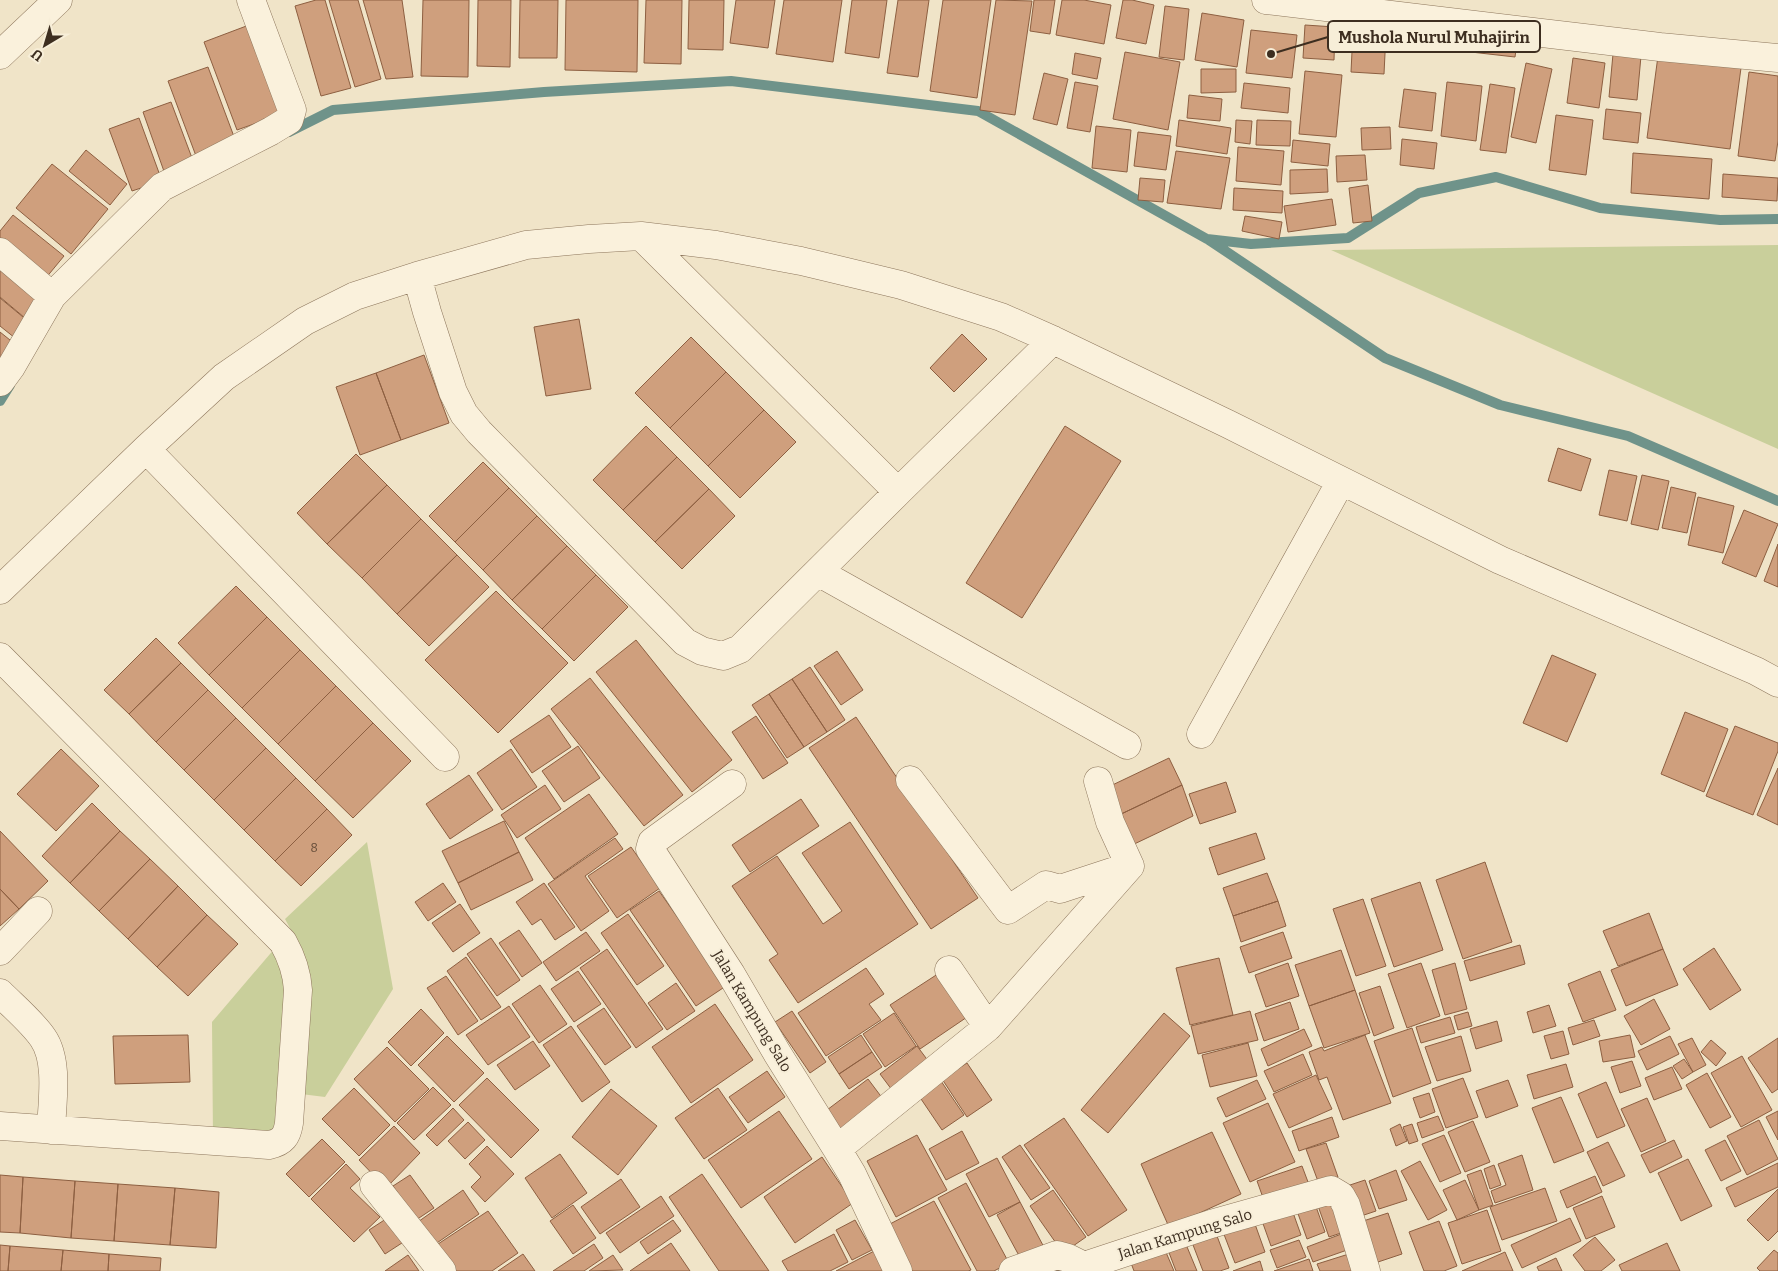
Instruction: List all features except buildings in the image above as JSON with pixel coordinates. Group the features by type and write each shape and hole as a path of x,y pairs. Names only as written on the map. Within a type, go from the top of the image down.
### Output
{"street":[{"path":"0,55 58,0"},
{"path":"0,382 11,367 52,296 162,187 289,120 292,110 251,0"},
{"path":"1266,0 1660,47 1778,58"},
{"path":"642,236 898,492"},
{"path":"0,590 146,449 224,377 305,321 355,296 526,245 642,236 725,246 801,261 901,285 1001,317 1228,424 1500,560 1756,671 1778,683"},
{"path":"0,252 52,296"},
{"path":"418,276 427,312 453,392 464,414 479,432 685,642 702,651 723,656 740,649 1053,340"},
{"path":"146,449 445,757"},
{"path":"1201,734 1341,482"},
{"path":"818,572 1127,746"},
{"path":"0,657 267,924 283,942 291,957 297,974 298,990 289,1123 287,1134 283,1140 269,1145 0,1126"},
{"path":"910,780 1008,910 1046,885 1060,889 1130,866"},
{"path":"1098,782 1110,822 1130,866"},
{"name":"Jalan Kampung Salo","path":"732,784 652,842 650,849 731,974 777,1053 838,1149 852,1174 898,1271"},
{"path":"838,1149 988,1027 1130,866"},
{"path":"0,951 38,911"},
{"path":"949,970 988,1027"},
{"path":"0,993 43,1037 50,1050 53,1063 51,1130"},
{"path":"374,1185 442,1271"},
{"name":"Jalan Kampung Salo","path":"1012,1271 1057,1255 1084,1266 1211,1224 1331,1190 1341,1196 1346,1205 1366,1271"}],"green space":[{"path":"1778,245 1778,449 1331,250"},
{"path":"367,842 393,989 325,1097 301,1094 304,954 285,919"},
{"path":"287,934 288,1139 213,1139 212,1022"}],"waterway":[{"path":"289,132 333,110 544,92 731,81 978,111 1207,239 1251,244 1348,238 1419,193 1496,177 1600,208 1720,220 1778,219"},
{"path":"1209,240 1385,358 1500,405 1628,436 1778,501"},
{"path":"0,401 10,385"}],"place":[{"name":"Mushola Nurul Muhajirin","path":"1271,54"}]}
